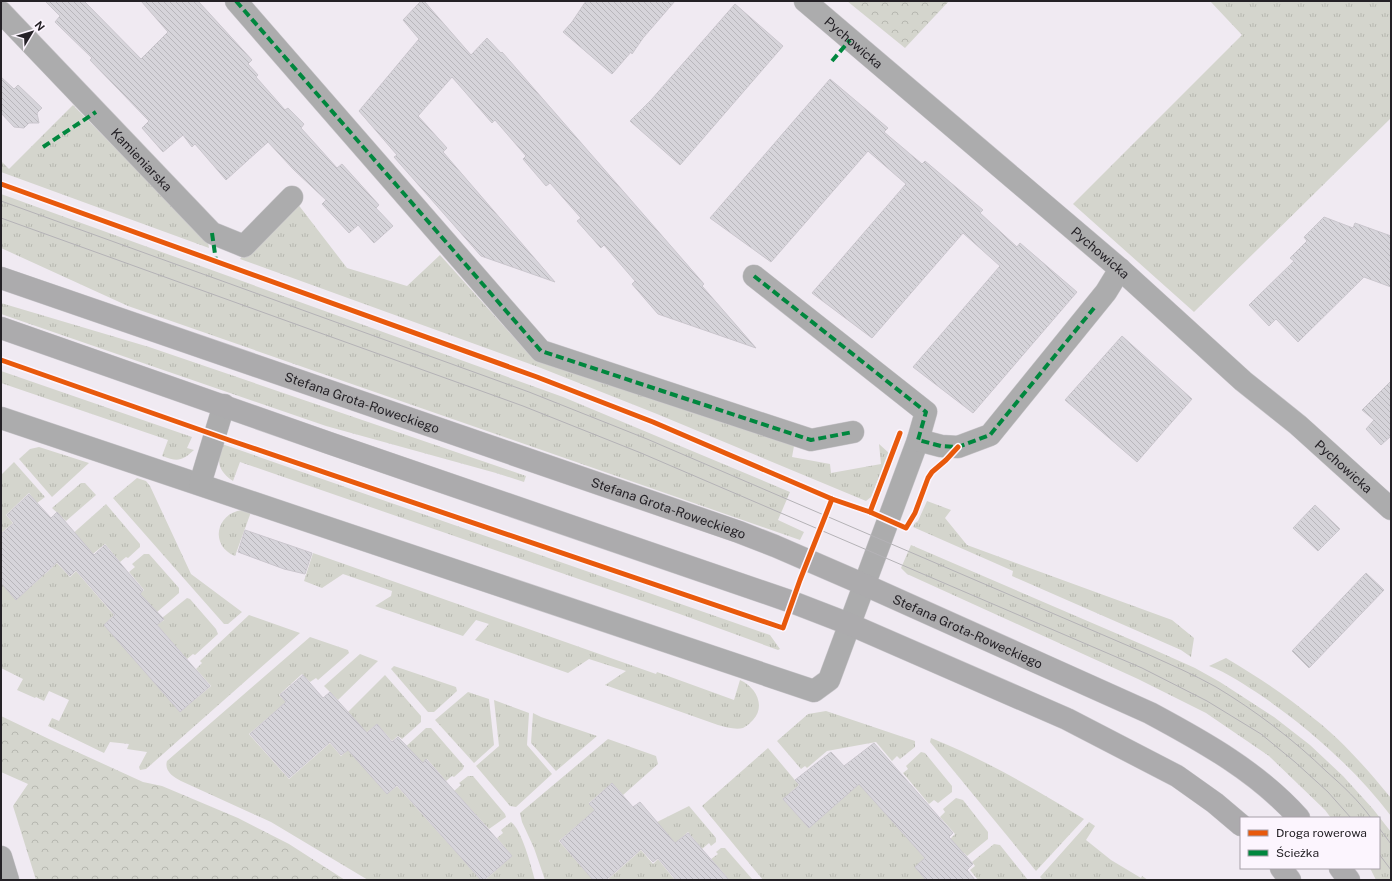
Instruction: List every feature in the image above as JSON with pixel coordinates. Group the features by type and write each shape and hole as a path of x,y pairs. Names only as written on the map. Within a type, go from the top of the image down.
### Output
{"main road":[{"name":"Stefana Grota-Roweckiego","path":"1,278 739,532 775,546 1150,713 1230,758 1266,786 1298,817"},
{"path":"1,328 329,443 792,602 849,624 1067,719 1177,776 1216,803 1240,825"},
{"path":"1281,869 1290,880"},
{"path":"1341,869 1349,880"}],"street":[{"path":"236,1 541,351 811,440 853,432"},
{"name":"Pychowicka","path":"805,1 1120,269 1243,381 1298,424 1391,509"},
{"name":"Kamieniarska","path":"1,12 212,233 244,246 292,197"},
{"path":"918,440 941,446 958,447 990,434 1102,297 1120,269"},
{"path":"1,418 814,691 829,680 918,440 926,412 754,276"},
{"path":"200,484 224,406"},
{"path":"1,857 8,880"}],"green space":[{"path":"847,1 949,1 905,48"},
{"path":"1210,1 1391,1 1391,118 1194,312 1073,204 1242,35"},
{"path":"73,105 208,242 209,248 1,172 1,161 9,169"},
{"path":"1,194 563,397 790,492 778,520 804,532 800,540 128,306 1,248"},
{"path":"297,203 347,268 407,286 440,255 527,352 544,361 794,446 792,457 830,464 831,473 881,464 879,444 889,453 871,497 866,501 657,414 541,368 240,259 249,247"},
{"path":"1,303 149,347 526,476 524,482 326,426 1,314"},
{"path":"1,371 192,437 187,448 194,450 183,458 176,460 162,456 168,440 1,383"},
{"path":"222,444 770,635 780,649 778,650 677,613 240,462 233,481 221,469 219,455"},
{"path":"39,447 89,463 52,497 19,459 30,449"},
{"path":"14,462 45,497 37,503 29,493 6,515 13,523 1,533 1,475"},
{"path":"137,478 146,481 150,486 191,574 242,612 228,624 224,624 113,498"},
{"path":"81,483 85,483 96,495 66,521 52,508"},
{"path":"927,501 951,510 945,518 967,545 1172,620 1194,638 1191,657 1181,650 1012,576 1013,571 913,527 918,521"},
{"path":"106,504 140,544 140,547 128,558 126,557 120,562 105,544 88,558 69,537"},
{"path":"242,510 251,512 235,556 227,551 222,545 219,538 219,531 221,524 226,517"},
{"path":"911,545 1195,668 1220,682 1274,717 1310,745 1343,776 1379,817 1330,817 1325,810 1269,756 1206,713 1138,679 907,574 901,568"},
{"path":"313,553 734,700 740,680 751,687 755,692 759,703 757,715 751,722 740,729 718,725 605,685 626,671 589,659 568,673 475,640 489,624 476,620 463,636 375,606 391,596 392,591 343,574 322,588 304,581"},
{"path":"144,554 149,554 179,588 179,593 157,612 134,599 144,590 129,572 135,567 132,564"},
{"path":"57,563 70,577 76,571 114,615 104,625 180,712 211,686 196,669 202,663 200,661 249,615 300,633 146,769 140,770 139,767 147,752 127,749 129,744 110,742 104,753 48,726 52,718 59,721 69,700 49,691 44,701 17,690 23,679 1,668 1,583 16,600"},
{"path":"187,598 190,599 216,629 218,634 195,655 193,654 187,659 157,625 164,620 162,618"},
{"path":"310,637 348,650 349,653 318,680 316,678 310,682 302,674 279,695 286,702 249,734 289,779 330,743 341,756 348,750 387,794 397,786 481,880 368,880 271,822 181,781 172,776 168,771 166,765 167,761"},
{"path":"360,654 378,661 338,700 324,686"},
{"path":"1226,658 1281,693 1334,735 1391,798 1391,816 1363,782 1298,722 1243,684 1209,666"},
{"path":"394,666 456,687 457,691 434,712 428,712 391,669"},
{"path":"385,675 421,716 421,722 402,739 398,736 392,741 377,724 361,737 343,717"},
{"path":"468,692 489,699 494,745 474,763 435,720"},
{"path":"494,700 529,713 527,745 552,774 516,807 510,806 476,766 499,746"},
{"path":"826,711 915,741 915,747 900,759 897,756 892,761 876,742 827,751 807,768 805,766 801,769 777,741 808,714"},
{"path":"533,713 597,736 556,771 531,743"},
{"path":"1,716 143,782 162,786 238,818 289,844 345,880 36,880 13,806 28,784 1,772"},
{"path":"426,728 431,728 464,766 463,769 454,777 452,776 446,781 427,759 416,768 401,751"},
{"path":"931,738 990,765 1084,819 1036,871 930,742"},
{"path":"608,739 656,756 658,764 623,795 612,783 589,803 595,810 559,841 593,880 545,880 534,848 522,822 520,813"},
{"path":"768,748 799,785 783,799 809,828 859,784 925,858 915,867 926,880 763,880 702,806"},
{"path":"921,752 925,753 952,786 952,792 938,803 934,800 929,804 903,773 908,769 906,766"},
{"path":"468,776 473,776 505,814 506,817 489,829 454,791 461,785 459,783"},
{"path":"956,798 963,800 988,832 988,839 967,856 964,853 958,858 946,843 955,834 940,817 945,812 943,809"},
{"path":"689,806 716,838 716,842 711,846 709,843 702,849 688,832 670,848 651,827 657,822"},
{"path":"1380,818 1391,832 1391,880 1376,880 1370,869 1380,869"},
{"path":"511,822 519,832 529,858 535,880 485,880 512,856 497,838 503,833 501,830"},
{"path":"1089,822 1095,826 1086,840 1111,860 1141,878 1142,876 1148,880 1043,880 1040,877"},
{"path":"994,844 1000,845 1028,880 978,880 970,870 975,866 972,862"},
{"path":"721,848 725,848 753,880 722,880 726,876 711,859 718,854 716,852"},
{"path":"641,850 653,864 658,859 675,880 607,880"}],"building":[{"path":"45,1 84,1 141,59 168,32 141,1 198,1 252,60 248,64 258,75 256,77 285,110 288,108 304,124 301,128 337,168 342,164 379,205 376,208 393,226 374,243 358,225 349,233 322,204 326,200 294,170 268,142 226,180 195,144 192,147 183,135 163,152 142,128 149,121 90,60 92,58 55,22 60,16"},
{"path":"421,1 424,1 471,55 487,38 501,53 502,52 704,284 702,286 756,348 658,314 632,284 635,281 604,245 601,248 577,221 581,218 550,183 546,186 523,159 526,156 495,120 492,123 452,77 418,116 447,148 443,152 555,282 481,256 394,157 397,155 359,111 419,39 403,20"},
{"path":"586,1 675,1 643,38 632,54 631,52 612,74 563,32 572,22"},
{"path":"735,4 783,46 680,165 630,121 652,99"},
{"path":"1,77 14,89 18,85 42,108 37,113 39,123 29,123 24,128 14,127 1,113"},
{"path":"830,79 888,128 884,132 922,164 925,161 983,210 980,213 1017,247 1020,243 1077,292 973,413 913,367 1000,266 963,233 872,338 812,293 906,184 868,151 771,262 710,218"},
{"path":"1324,217 1353,228 1355,223 1391,236 1391,287 1364,277 1298,342 1276,319 1269,326 1249,305 1294,261 1290,258 1307,241 1304,237"},
{"path":"1122,336 1192,399 1137,462 1065,400"},
{"path":"1391,381 1391,436 1381,445 1366,429 1374,420 1362,410"},
{"path":"29,494 51,518 57,512 94,555 105,545 143,590 140,594 164,619 157,625 210,686 180,712 104,625 115,615 76,570 70,576 57,562 16,600 1,583 1,534 14,523 7,515"},
{"path":"1315,505 1340,529 1318,551 1293,528"},
{"path":"245,530 312,553 305,574 284,569 238,552"},
{"path":"1366,573 1384,590 1309,668 1292,651"},
{"path":"303,675 323,698 330,692 367,733 377,724 392,742 398,737 423,763 426,759 512,856 484,880 481,880 397,785 387,794 348,750 341,755 330,742 289,778 250,734 286,702 280,695"},
{"path":"874,743 953,833 949,837 973,864 967,870 975,880 926,880 915,867 925,858 859,784 809,828 783,799 800,785 795,780 831,752 844,766"},
{"path":"612,783 633,807 640,802 675,843 688,833 729,880 676,880 658,858 653,862 641,849 606,880 593,880 560,841 595,810 589,804"}],"tram line":[{"path":"1,201 529,392 647,439 1190,673 1231,696 1288,737 1350,794 1370,817"},
{"path":"1,218 523,406 641,453 1142,668 1207,701 1261,734 1328,792 1350,817"},
{"path":"1380,829 1391,844"},
{"path":"1380,855 1391,870"}],"marked path":[{"path":"236,1 541,351 811,440 853,432"},
{"path":"832,61 850,40"},
{"path":"43,147 96,112"},
{"path":"212,233 216,261"},
{"path":"754,276 926,412 918,440 941,446 958,447 990,435 1094,308"}],"cycle path":[{"path":"1,184 537,377 653,422 832,499 870,512 906,528 915,513 928,478 932,472 958,447"},
{"path":"1,360 229,440 783,628 832,499"},
{"path":"870,512 900,433"}]}
